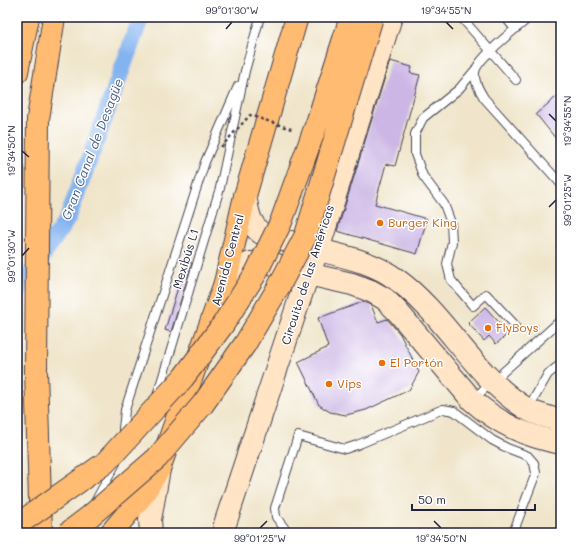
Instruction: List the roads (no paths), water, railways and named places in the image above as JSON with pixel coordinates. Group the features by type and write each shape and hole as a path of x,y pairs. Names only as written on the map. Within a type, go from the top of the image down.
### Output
{"highway":[{"path":"17,72 28,17"},
{"path":"41,533 36,371 38,126 54,17"},
{"name":"Avenida Central","path":"111,533 142,496 159,469 225,283 245,196 297,17"},
{"path":"17,525 105,463 183,378 222,326 256,273 281,222 318,120 351,17"},
{"path":"68,533 89,517 157,458 203,404 245,344 271,301 306,235 372,17"}],"main road":[{"name":"Circuito de las Américas","path":"228,530 308,274 318,250 391,17"},
{"path":"245,196 249,217 255,228 261,233 360,261 376,267 413,292 492,381 507,394 526,422 542,440 561,443"},
{"path":"225,283 237,271 250,263 267,262 308,274 352,284 371,291 385,299 398,312 472,400 503,424 561,421"},
{"path":"151,533 150,520 159,469"}],"lane":[{"name":"Mexibús L1","path":"71,533 96,500 126,444 139,433 152,415 220,188 245,71 260,17"},
{"path":"460,17 516,80"},
{"path":"504,17 515,29"},
{"path":"515,325 486,294 473,306 451,280 447,264 452,242 451,223 444,204 423,176 415,154 415,134 423,118 459,89 484,57 530,17"},
{"path":"475,70 476,84 484,98 561,184"},
{"name":"Mexibús L1","path":"126,444 123,429 125,410 204,162 245,71"},
{"path":"472,400 561,320"},
{"path":"526,422 548,374 561,364"},
{"path":"288,533 276,517 275,508 298,436 344,449 357,445 442,409 454,411 492,440 507,448 528,456 534,463 536,473 515,532"}],"waterway":[{"name":"Gran Canal de Desagüe","path":"17,294 68,218 141,17"}],"place":[{"name":"Burger King","path":"380,223"},
{"name":"FlyBoys","path":"488,328"},
{"name":"El Portón","path":"382,363"},
{"name":"Vips","path":"329,384"}]}
